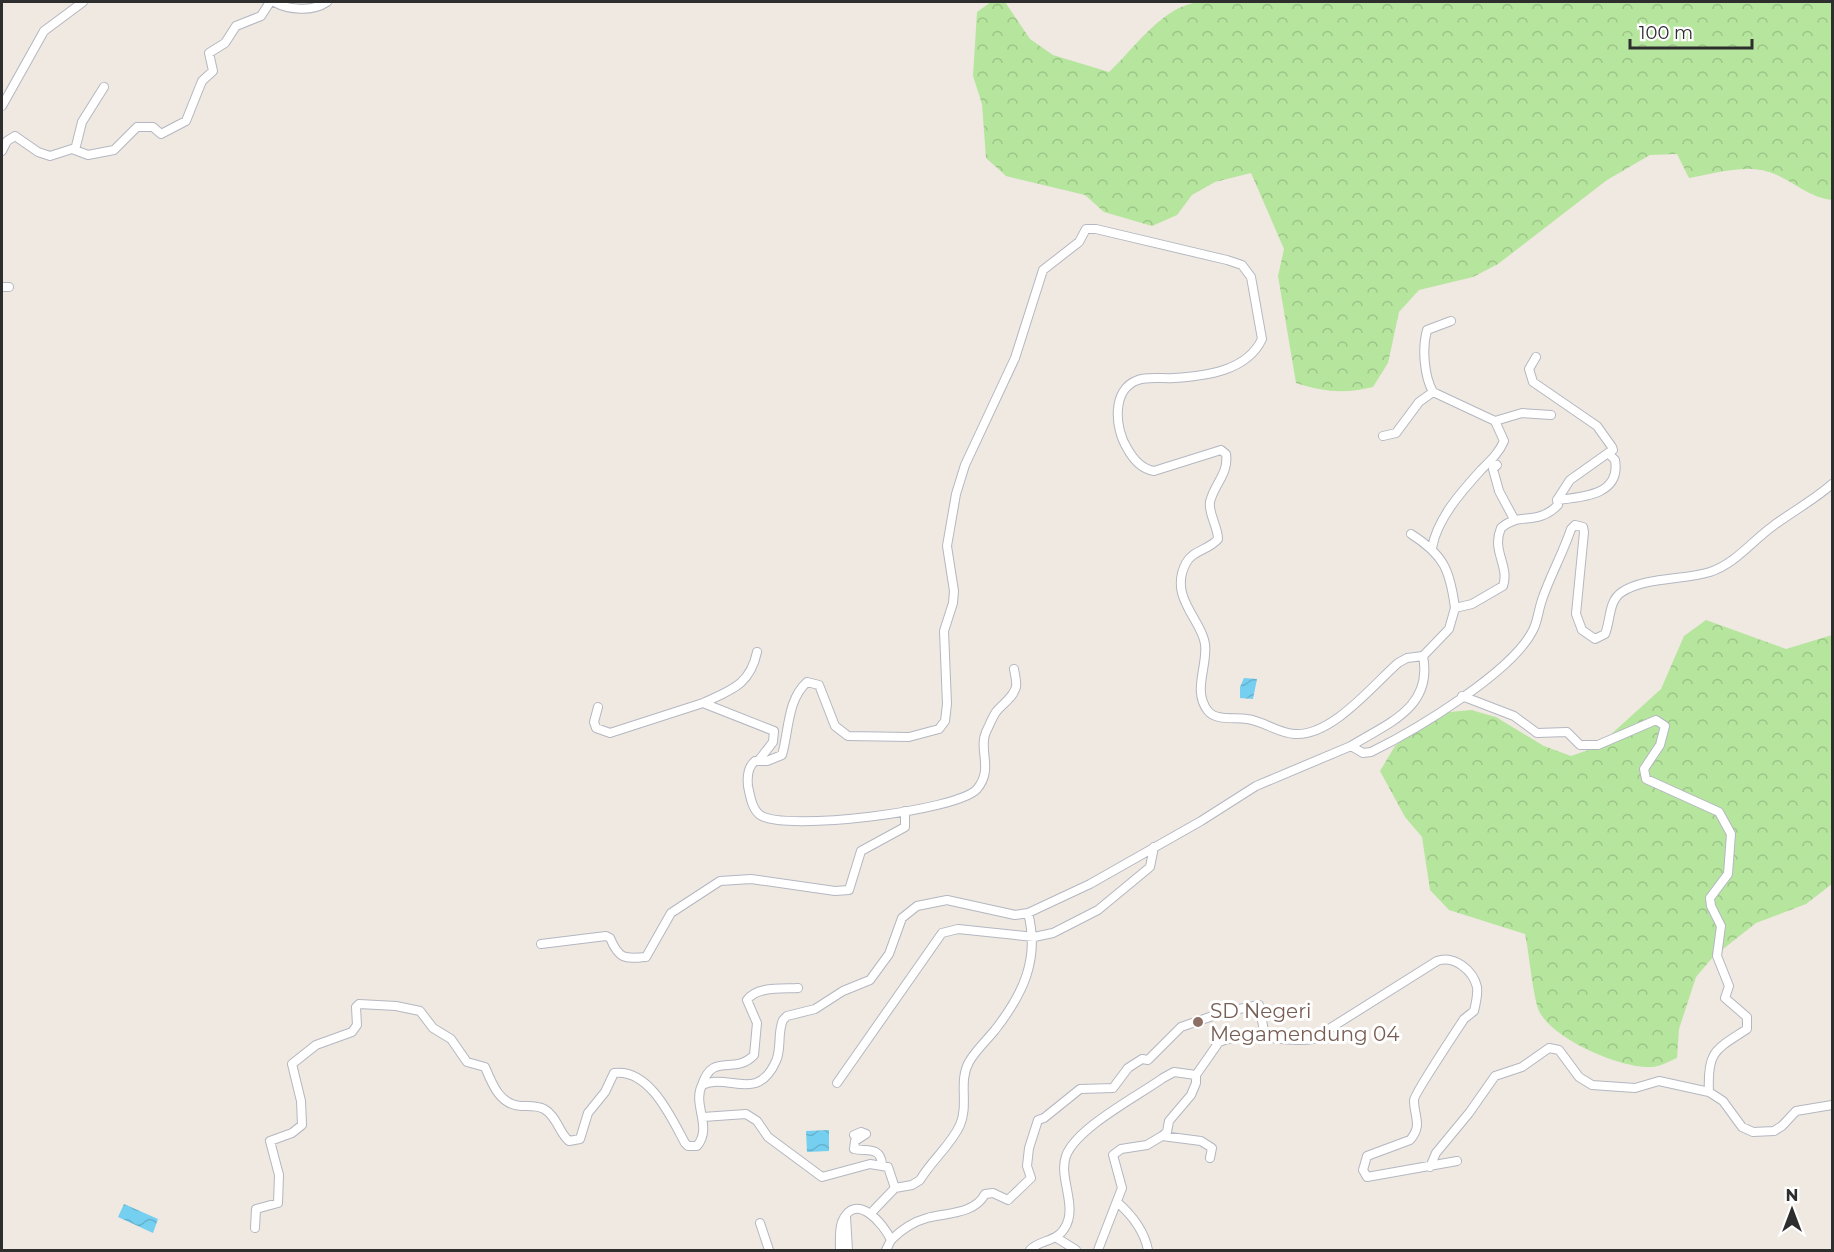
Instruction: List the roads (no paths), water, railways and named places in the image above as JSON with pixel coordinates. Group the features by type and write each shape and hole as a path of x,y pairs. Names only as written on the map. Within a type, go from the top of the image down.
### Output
{"street":[{"path":"2,106 24,70 39,38 51,25 83,2"},
{"path":"2,152 7,141 15,136 38,152 50,156 75,150 88,155 114,150 137,127 153,127 161,134 186,121 202,81 213,71 209,53 225,43 236,26 261,16 272,2 288,7 309,8 327,2"},
{"path":"75,150 82,122 104,87"},
{"path":"759,760 767,761 782,755 792,708 798,692 807,682 812,681 819,685 830,716 844,735 909,737 929,733 942,725 947,704 944,631 954,598 947,536 959,484 965,465 1015,358 1043,270 1079,242 1086,229 1096,229 1227,260 1242,265 1251,277 1262,339 1249,358 1227,369 1207,374 1140,379 1125,388 1119,407 1118,420 1126,448 1146,470 1154,471 1221,450 1226,454 1228,463 1210,501 1218,539 1192,555 1185,564 1182,578 1187,611 1205,641 1204,667 1199,692 1208,712 1215,716 1260,722 1286,733 1307,733 1323,726 1353,706 1398,663 1407,658 1423,656 1449,629 1455,608 1449,573 1432,548 1411,534"},
{"path":"1432,548 1439,523 1502,447 1504,441 1495,421 1433,392 1426,369 1425,337 1431,327 1451,321"},
{"path":"1455,608 1472,604 1503,586 1505,575 1498,551 1498,536 1501,528 1514,519 1539,518 1558,505 1557,500 1570,480 1613,450 1597,426 1533,382 1529,369 1536,357"},
{"path":"1383,436 1396,433 1419,402 1433,392"},
{"path":"1495,421 1522,413 1551,416"},
{"path":"1557,500 1584,497 1605,489 1616,475 1615,460 1608,453"},
{"path":"1497,465 1493,469 1496,483 1514,519"},
{"path":"1351,746 1363,753 1371,752 1423,723 1492,678 1534,629 1544,596 1572,526 1581,525 1584,532 1577,621 1585,634 1595,639 1605,634 1612,605 1622,592 1636,586 1710,572 1725,565 1774,525 1802,508 1833,484"},
{"path":"598,707 594,722 596,728 610,733 703,704 731,690 747,678 752,672 757,652"},
{"path":"702,1085 717,1081 743,1085 763,1079 777,1059 783,1020 816,1009 843,992 870,980 889,954 902,918 917,906 947,900 1015,915 1029,913 1090,884 1256,786 1351,746 1403,713 1416,701 1425,680 1423,656"},
{"path":"703,704 774,731 773,742 759,760 752,763 749,770 748,785 752,803 761,816 780,822 804,822 905,811 953,802 969,796 978,787 987,766 984,737 994,714 1011,698 1016,687 1014,669"},
{"path":"1462,696 1514,716 1538,733 1567,732 1580,745 1598,745 1656,720 1665,726 1660,745 1644,769 1646,779 1719,812 1731,834 1728,874 1710,898 1720,926 1717,956 1729,986 1725,998 1747,1017 1747,1029 1715,1050 1708,1069 1709,1092"},
{"path":"541,944 606,936 610,938 616,952 626,958 646,957 671,913 713,885 726,880 751,879 835,891 849,890 861,851 905,827 905,811"},
{"path":"837,1083 942,933 958,929 1035,937 1053,933 1098,910 1151,866 1154,847"},
{"path":"871,1213 895,1188 912,1185 920,1180 960,1125 964,1109 963,1083 968,1064 996,1029 1021,990 1035,937 1029,913"},
{"path":"1098,1251 1122,1188 1113,1155 1121,1149 1147,1145 1167,1132 1168,1120 1191,1095 1196,1083 1196,1075 1219,1042 1244,1036 1265,1036 1290,1041 1312,1039 1437,961 1447,958 1456,961 1471,973 1476,985 1474,1011 1464,1019 1415,1094 1418,1121 1414,1135 1403,1143 1367,1156 1363,1170 1367,1177 1457,1161"},
{"path":"255,1228 256,1209 278,1203 279,1181 270,1141 292,1133 302,1125 301,1101 292,1064 316,1045 352,1032 357,1025 356,1006 360,1003 420,1011 430,1024 451,1039 467,1062 484,1066 500,1096 517,1106 543,1108 552,1115 570,1141 580,1139 588,1113 605,1092 614,1073 632,1074 641,1080 663,1104 688,1146 697,1146 701,1141 703,1117 698,1104 706,1073 714,1066 735,1066 749,1060 754,1055 757,1023 747,1000 760,991 798,988"},
{"path":"886,1251 891,1240 910,1225 958,1212 981,1201 985,1194 993,1192 1008,1200 1031,1178 1027,1166 1029,1148 1038,1120 1044,1118 1080,1089 1113,1088 1128,1068 1142,1059 1148,1060 1180,1027 1224,1012 1259,1005 1265,1036"},
{"path":"1430,1167 1436,1153 1469,1113 1495,1076 1522,1066 1550,1048 1559,1050 1579,1077 1592,1085 1635,1088 1659,1081 1709,1092 1723,1101 1742,1127 1753,1132 1774,1131 1796,1111 1833,1105"},
{"path":"1030,1251 1057,1238 1068,1221 1065,1158 1072,1145 1087,1130 1163,1078 1174,1072 1196,1075"},
{"path":"703,1117 746,1114 753,1117 768,1137 822,1177 870,1164 882,1164"},
{"path":"854,1135 866,1134 855,1141 854,1149 876,1151 881,1157 882,1164 891,1172 895,1188"},
{"path":"1162,1136 1201,1141 1212,1148 1210,1158"},
{"path":"1117,1202 1131,1215 1142,1231 1148,1251"},
{"path":"840,1251 841,1223 846,1215 858,1210 871,1213 878,1219 891,1240"},
{"path":"846,1215 848,1251"},
{"path":"760,1223 769,1251"},
{"path":"1057,1238 1076,1251"}],"water":[{"path":"1244,678 1257,679 1253,699 1240,698 1240,687"},
{"path":"829,1130 829,1151 807,1152 806,1131"},
{"path":"124,1204 158,1219 153,1233 118,1217"}],"place":[{"name":"SD Negeri Megamendung 04","path":"1198,1022"}]}
